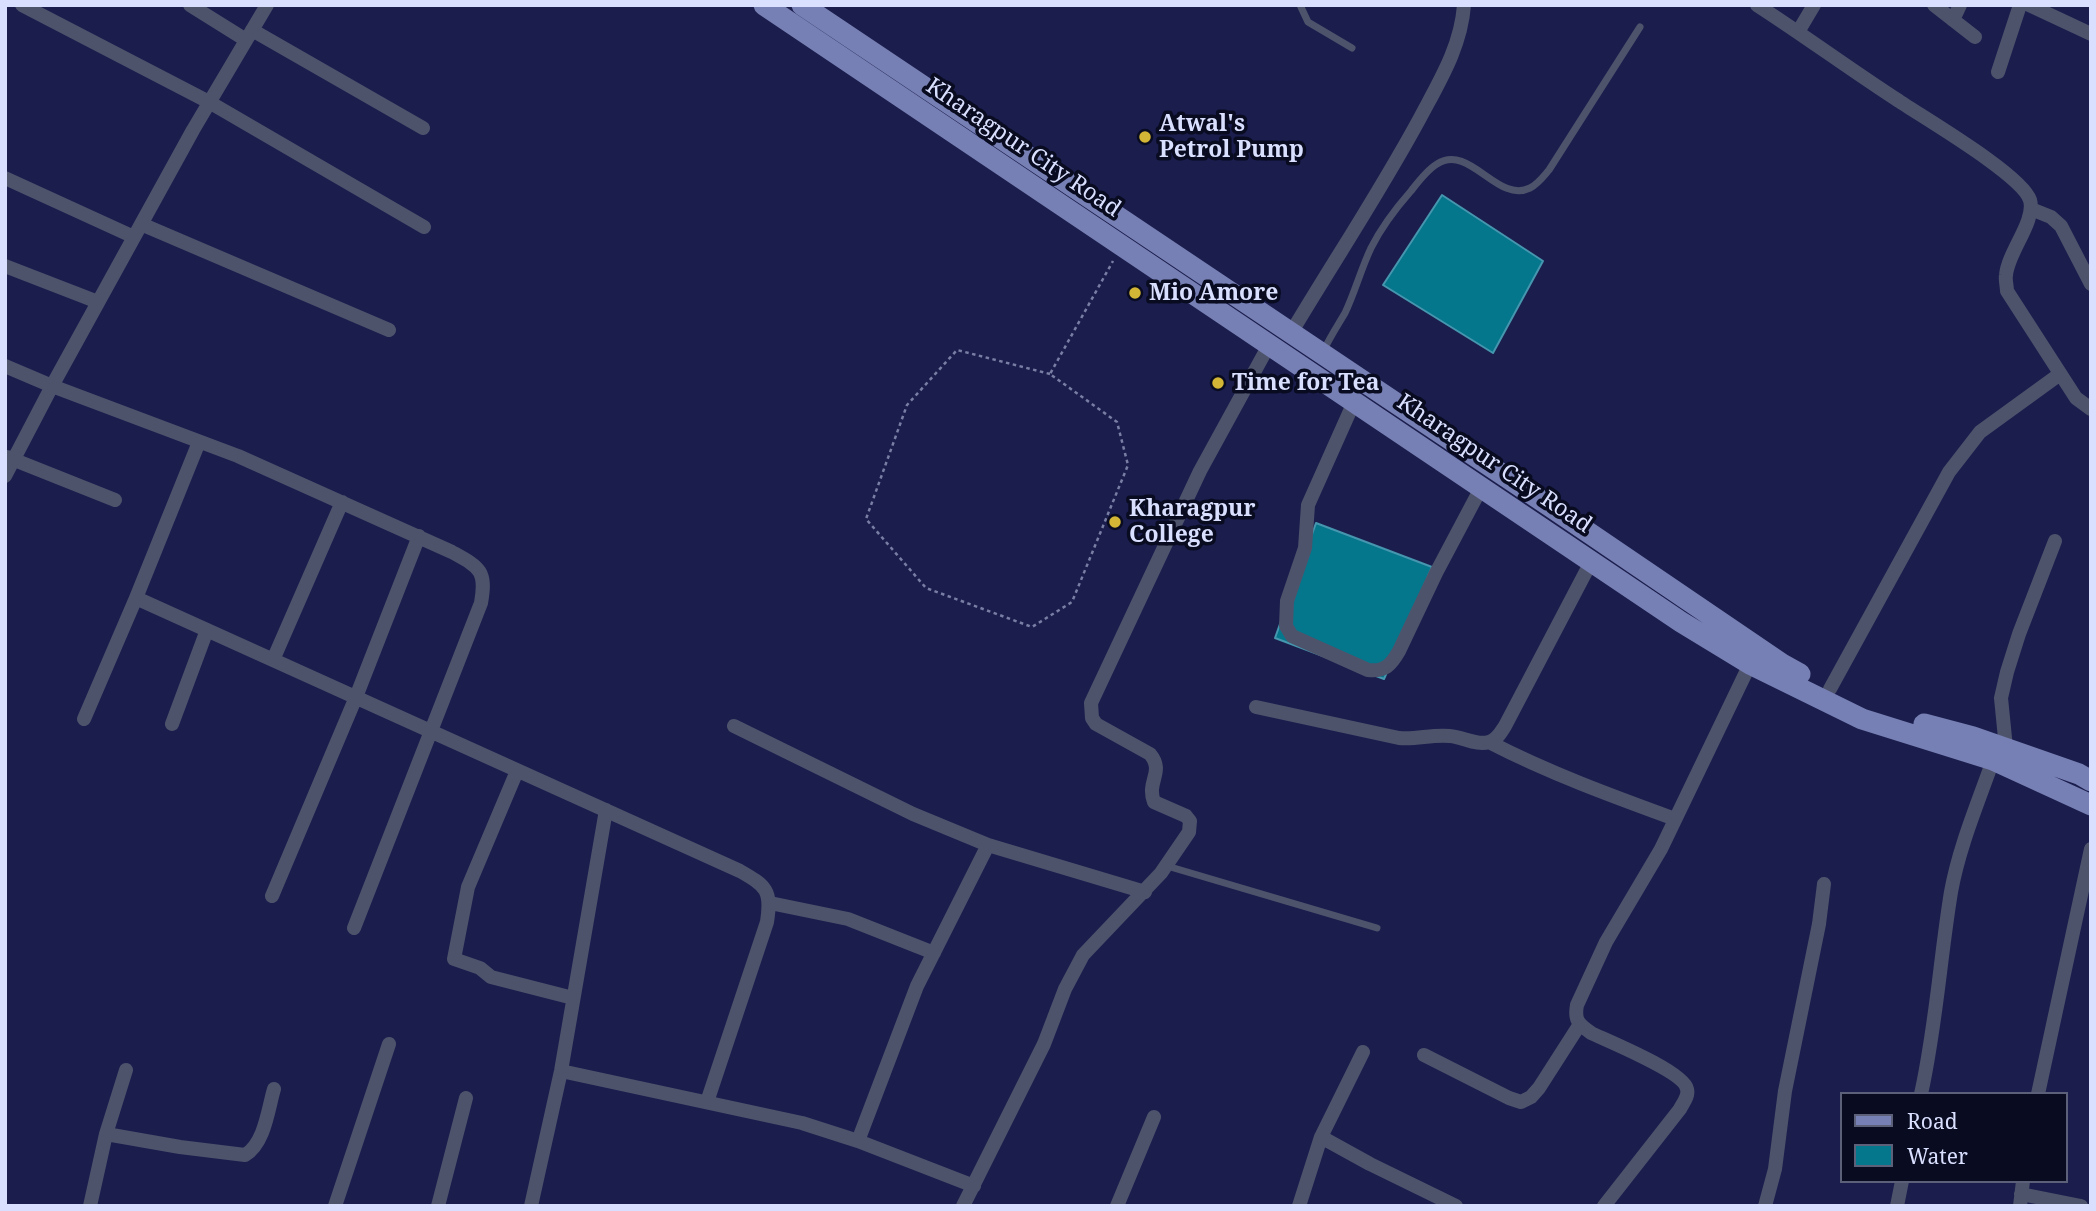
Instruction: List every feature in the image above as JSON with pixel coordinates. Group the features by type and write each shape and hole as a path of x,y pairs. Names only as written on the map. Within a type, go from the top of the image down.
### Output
{"main road":[{"name":"Kharagpur City Road","path":"764,5 1591,562 1750,664 1862,719 2000,754 2091,805"},
{"path":"802,5 1782,664 1874,711 1973,737 2000,754 2079,774 2091,781"}],"street":[{"path":"22,5 209,102 424,226"},
{"path":"190,5 423,128"},
{"path":"5,476 9,459 209,102 267,5"},
{"path":"1291,333 1391,172 1445,72 1457,43 1464,5"},
{"path":"1757,5 1897,101 1972,148 2019,184 2029,197 2031,209 2009,262 2007,291 2076,398 2091,410"},
{"path":"1798,32 1814,5"},
{"path":"1934,5 1975,37"},
{"path":"1953,20 1960,5"},
{"path":"1998,72 2020,5"},
{"path":"2029,5 2091,34"},
{"path":"5,178 389,330"},
{"path":"2031,209 2051,217 2061,226 2091,284"},
{"path":"5,266 98,302"},
{"path":"964,1206 1044,1044 1074,970 1083,955 1145,892 1189,832 1190,821 1186,816 1154,802 1151,793 1156,761 1150,754 1096,724 1092,718 1091,703 1200,471 1269,345"},
{"path":"5,366 239,456 419,536 470,563 481,573 484,586 481,603 354,928"},
{"path":"1830,689 1962,453 1980,432 2060,374"},
{"path":"1353,402 1308,505 1305,548 1286,608 1286,626 1292,636 1368,670 1385,669 1394,661 1481,488"},
{"path":"84,719 199,442"},
{"path":"9,459 115,500"},
{"path":"273,660 342,502"},
{"path":"272,896 356,697 419,536"},
{"path":"1922,1092 1951,891 1962,848 2000,754 2001,698 2007,672 2055,541"},
{"path":"1256,707 1410,740 1437,734 1477,743 1489,742 1497,737 1505,726 1591,562"},
{"path":"136,598 758,881 767,890 770,903 767,922 707,1102"},
{"path":"172,724 207,630"},
{"path":"1604,1206 1679,1109 1686,1098 1687,1089 1682,1080 1669,1071 1591,1033 1575,1016 1577,1005 1606,942 1661,849 1750,664"},
{"path":"734,726 912,814 988,845 1145,892"},
{"path":"1489,742 1576,783 1675,820"},
{"path":"517,771 468,887 453,957 457,961 480,968 491,977 573,998"},
{"path":"531,1206 561,1071 606,810"},
{"path":"858,1141 917,986 988,845"},
{"path":"2038,1092 2091,849"},
{"path":"1765,1206 1775,1169 1785,1091 1819,924 1824,884"},
{"path":"770,903 848,919 934,953"},
{"path":"1424,1055 1521,1102 1531,1097 1539,1088 1580,1024"},
{"path":"335,1206 389,1044"},
{"path":"1299,1206 1321,1137 1363,1052"},
{"path":"90,1206 106,1134 126,1070"},
{"path":"561,1071 802,1123 858,1141 974,1186"},
{"path":"106,1134 245,1155 252,1151 259,1140 274,1089"},
{"path":"438,1206 466,1098"},
{"path":"1117,1206 1154,1117"},
{"path":"1321,1137 1456,1206"},
{"path":"1897,1206 1902,1183"},
{"path":"2021,1194 2081,1206"}],"lane":[{"path":"1300,5 1308,22 1352,48"},
{"path":"1322,354 1344,314 1371,247 1404,199 1423,177 1436,164 1449,160 1467,164 1497,184 1514,190 1527,190 1537,184 1549,170 1640,27"},
{"path":"1166,866 1377,929"}],"path":[{"path":"1050,374 1122,246"},
{"path":"957,350 1050,374 1117,422 1128,466 1072,602 1032,627 926,588 866,519 907,405 957,350"}],"water":[{"path":"1442,195 1543,261 1493,353 1383,285"},
{"path":"1316,523 1432,567 1384,679 1275,638"}],"place":[{"name":"Atwal's Petrol Pump","path":"1145,137"},
{"name":"Mio Amore","path":"1135,293"},
{"name":"Time for Tea","path":"1218,383"},
{"name":"Kharagpur College","path":"1115,522"}]}
